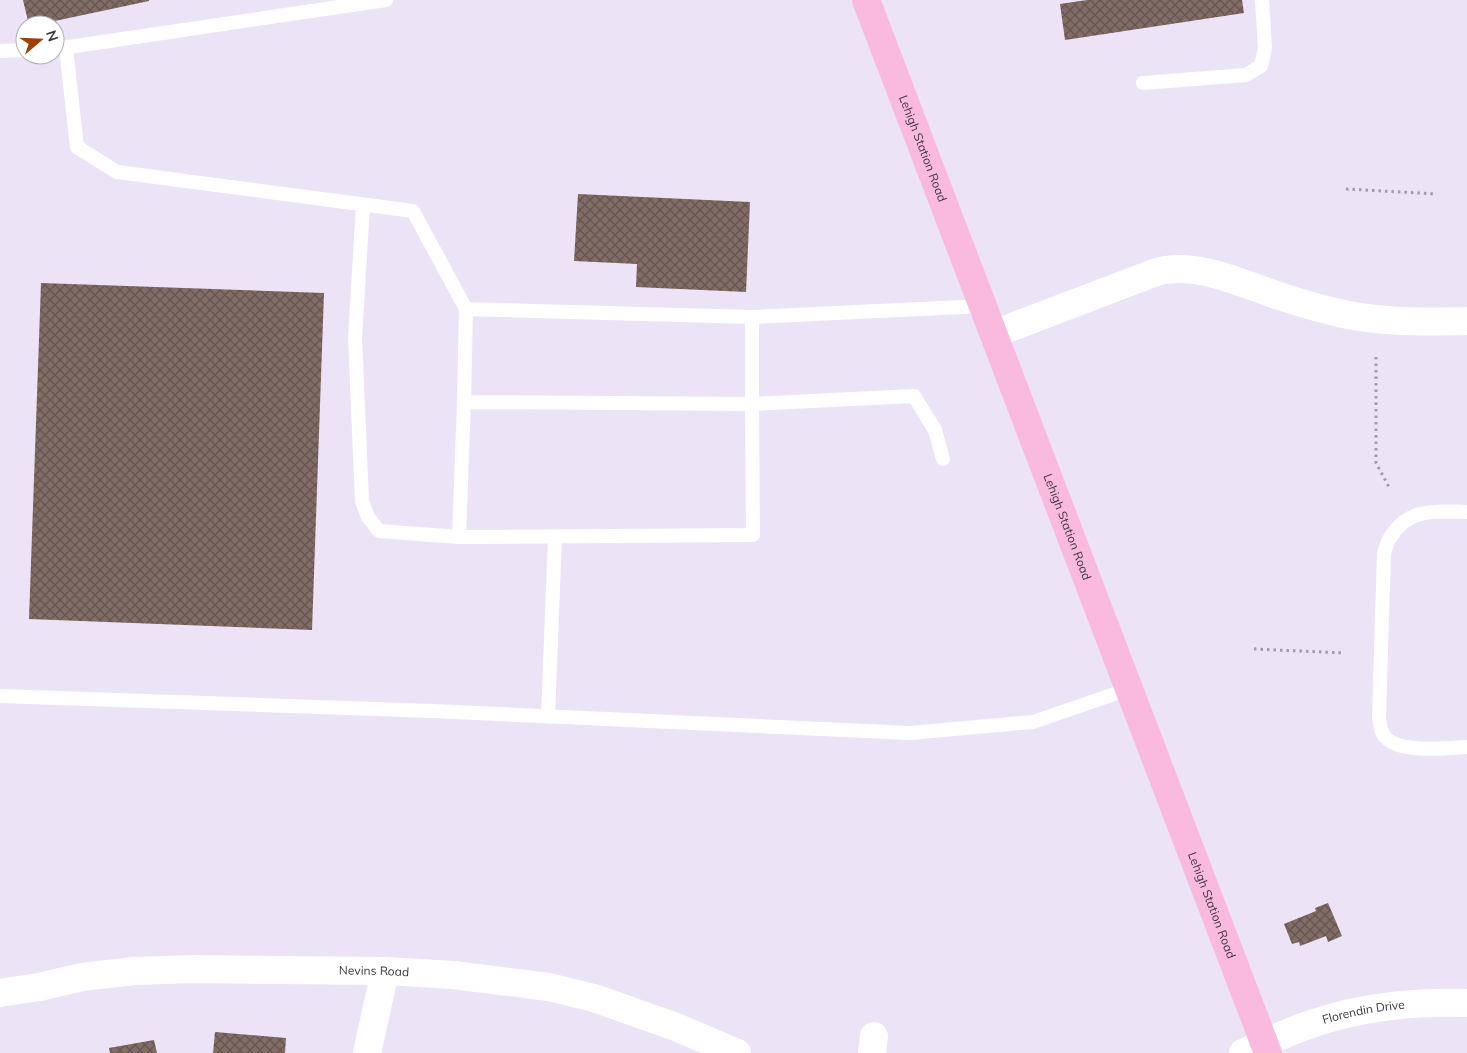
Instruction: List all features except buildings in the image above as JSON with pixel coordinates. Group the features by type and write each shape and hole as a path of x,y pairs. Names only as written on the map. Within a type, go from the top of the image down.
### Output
{"main road":[{"name":"Lehigh Station Road","path":"866,0 1129,689 1259,1050"}],"street":[{"path":"994,334 1165,270 1202,271 1351,316 1412,322 1467,321"},
{"name":"Nevins Road","path":"0,993 39,987 82,977 135,971 192,969 385,971 453,975 549,987 594,998 676,1027 722,1050"},
{"path":"367,1053 385,971"},
{"name":"Florendin Drive","path":"1259,1050 1299,1028 1374,1008 1467,1003"}],"lane":[{"path":"65,47 386,0"},
{"path":"1143,84 1246,75 1261,66 1264,48 1262,0"},
{"path":"0,51 15,50"},
{"path":"64,65 77,148 117,172 412,211 466,309 459,537"},
{"path":"363,206 355,337 362,501 368,517 378,531 459,537 753,535 752,317"},
{"path":"466,309 752,317 984,306"},
{"path":"464,402 752,404 914,396 935,430 943,458"},
{"path":"1467,512 1430,511 1414,515 1389,538 1384,553 1379,717 1382,733 1393,744 1415,748 1467,747"},
{"path":"548,716 555,537"},
{"path":"0,696 548,716 910,733 1033,722 1129,689"}],"path":[{"path":"1346,189 1437,194"},
{"path":"1376,357 1376,463 1389,487"},
{"path":"1254,649 1345,654"}]}
